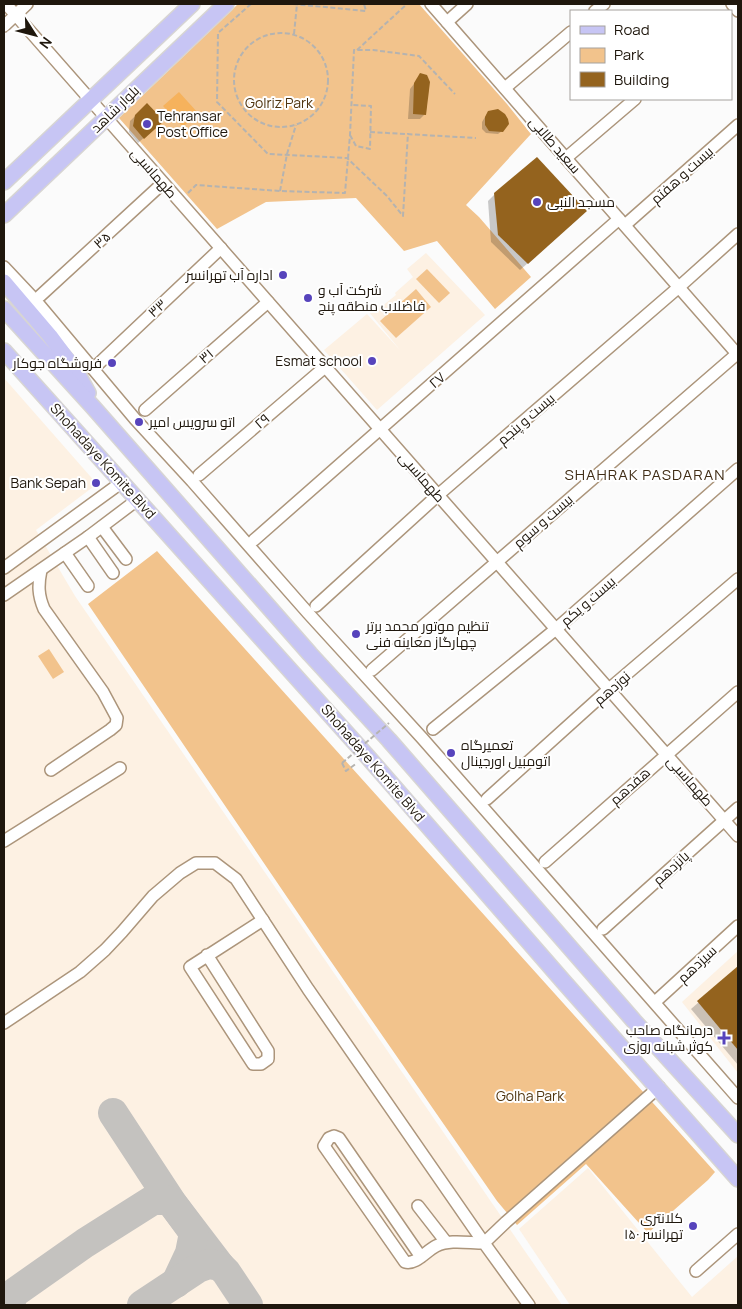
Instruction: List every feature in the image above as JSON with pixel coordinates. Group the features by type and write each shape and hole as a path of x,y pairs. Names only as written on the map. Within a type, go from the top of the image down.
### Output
{"main road":[{"name":"بلوار شاهد","path":"4,182 192,4"},
{"name":"بلوار شاهد","path":"4,215 226,4"},
{"path":"4,282 50,336 76,371 87,390 93,407"},
{"name":"Shohadaye Komite Blvd","path":"4,309 93,407 310,654 389,740 634,1021 738,1135"},
{"name":"Shohadaye Komite Blvd","path":"4,351 367,756 738,1179"}],"street":[{"path":"6,4 91,100"},
{"path":"4,26 27,4"},
{"name":"سعید طالبی","path":"431,4 738,354"},
{"path":"447,22 467,4"},
{"path":"732,4 738,11"},
{"path":"505,88 570,33"},
{"name":"طهماسبی","path":"91,100 738,836"},
{"path":"566,158 634,100"},
{"name":"بیست و هفتم","path":"622,222 738,125"},
{"name":"۳۵","path":"40,296 164,183"},
{"name":"۲۷","path":"254,540 380,429 622,222"},
{"name":"بیست و پنجم","path":"316,606 438,495 738,234"},
{"name":"۳۳","path":"93,369 221,248"},
{"path":"4,267 36,301 135,419 422,738 738,1098"},
{"name":"۳۱","path":"144,410 268,302"},
{"name":"بیست و سوم","path":"372,670 738,354"},
{"name":"۲۹","path":"198,475 325,367"},
{"name":"بیست و یکم","path":"433,730 556,629 738,469"},
{"path":"4,568 122,482"},
{"path":"4,595 102,527 137,500"},
{"path":"102,527 126,559"},
{"path":"88,537 113,573"},
{"path":"65,553 88,586"},
{"path":"41,570 38,583 39,597 44,609 102,692 117,718 116,725 110,730 51,770"},
{"name":"نوزدهم","path":"487,799 609,689 738,579"},
{"name":"هفدهم","path":"545,862 738,692"},
{"path":"4,841 120,768"},
{"name":"پانزدهم","path":"603,929 738,808"},
{"path":"4,1023 80,972 110,944 153,896 180,873 196,863 215,863 236,879 308,989 528,1305"},
{"path":"207,955 268,1051 268,1059 261,1064 253,1064 190,967 207,955 263,920"},
{"name":"سیزدهم","path":"655,1002 738,926"},
{"path":"420,1257 339,1138 334,1136 329,1138 324,1146 404,1262 411,1263 420,1257 433,1247 446,1242 484,1243 659,1087"},
{"path":"418,1206 446,1242"},
{"path":"696,1270 738,1234"}],"path":[{"path":"251,4 218,33 217,102 268,154 347,158 387,196 404,216 408,133"},
{"path":"293,4 366,11 364,4"},
{"path":"294,34 297,4"},
{"path":"186,195 196,185 345,193 354,50 357,50 406,4"},
{"path":"276,33 294,34 317,49 324,62 328,76 327,90 321,104 312,116 296,124 285,127 269,126 254,119 243,108 236,93 234,77 238,61 247,48 260,38 276,33"},
{"path":"357,50 374,50 418,56 454,94"},
{"path":"350,135 356,146 370,149 371,106 351,105"},
{"path":"280,191 287,154 296,124"},
{"path":"370,132 476,138"},
{"path":"346,771 342,762 389,723"}],"shaded area":[{"path":"179,92 198,113 183,127 163,106"},
{"path":"426,253 485,315 377,410 324,350 367,314 400,350 369,312 378,305 381,307 396,295 395,293 413,277 407,269"},
{"path":"4,378 97,484 36,530 75,596 562,1305 4,1305"},
{"name":"درمانگاه صاحب کوثر شبانه روزی","path":"738,951 738,1073 682,1002"},
{"path":"588,1168 692,1297 738,1256 738,1305 570,1305 519,1229"}],"green space":[{"name":"Golriz Park","path":"238,4 419,4 531,134 466,205 479,217 531,277 495,309 437,241 404,251 356,198 266,202 217,229 119,118"},
{"path":"427,269 450,293 439,303 416,279"},
{"path":"416,289 431,307 396,338 380,321"},
{"name":"Golha Park","path":"157,551 715,1172 648,1233 586,1164 517,1225 497,1201 323,950 88,604"},
{"path":"49,649 64,672 53,679 38,656"}],"building":[{"path":"420,73 427,75 430,82 426,115 413,114 414,83"},
{"name":"Tehransar Post Office","path":"147,103 164,121 144,139 133,126 135,115"},
{"path":"498,109 505,114 509,124 503,132 489,131 485,125 485,117 488,111"},
{"name":"مسجد النبی","path":"537,157 587,211 528,264 498,235 494,193"},
{"path":"738,966 738,1050 697,1001"}],"taxiway":[{"path":"113,1113 172,1203 220,1266"},
{"path":"9,1305 14,1293 85,1243 153,1200 165,1200 172,1203 194,1233 190,1253 176,1283"},
{"path":"142,1305 198,1268 209,1264 220,1266 226,1272 248,1305"}],"place":[{"name":"Tehransar Post Office","path":"147,124"},
{"name":"مسجد النبی","path":"537,202"},
{"name":"اداره آب تهرانسر","path":"283,275"},
{"name":"شرکت آب و فاضلاب منطقه پنج","path":"308,298"},
{"name":"Esmat school","path":"372,361"},
{"name":"فروشگاه جوکار","path":"112,363"},
{"name":"اتو سرویس امیر","path":"139,422"},
{"name":"Bank Sepah","path":"96,483"},
{"name":"تنظیم موتور محمد برتر چهارگاز معاینه فنی","path":"356,634"},
{"name":"تعمیرگاه اتومبیل اورجینال","path":"451,753"},
{"name":"درمانگاه صاحب کوثر شبانه روزی","path":"724,1038"},
{"name":"کلانتری ۱۵۰ تهرانسر","path":"693,1226"}],"district":[{"name":"SHAHRAK PASDARAN","path":"645,475"}]}
